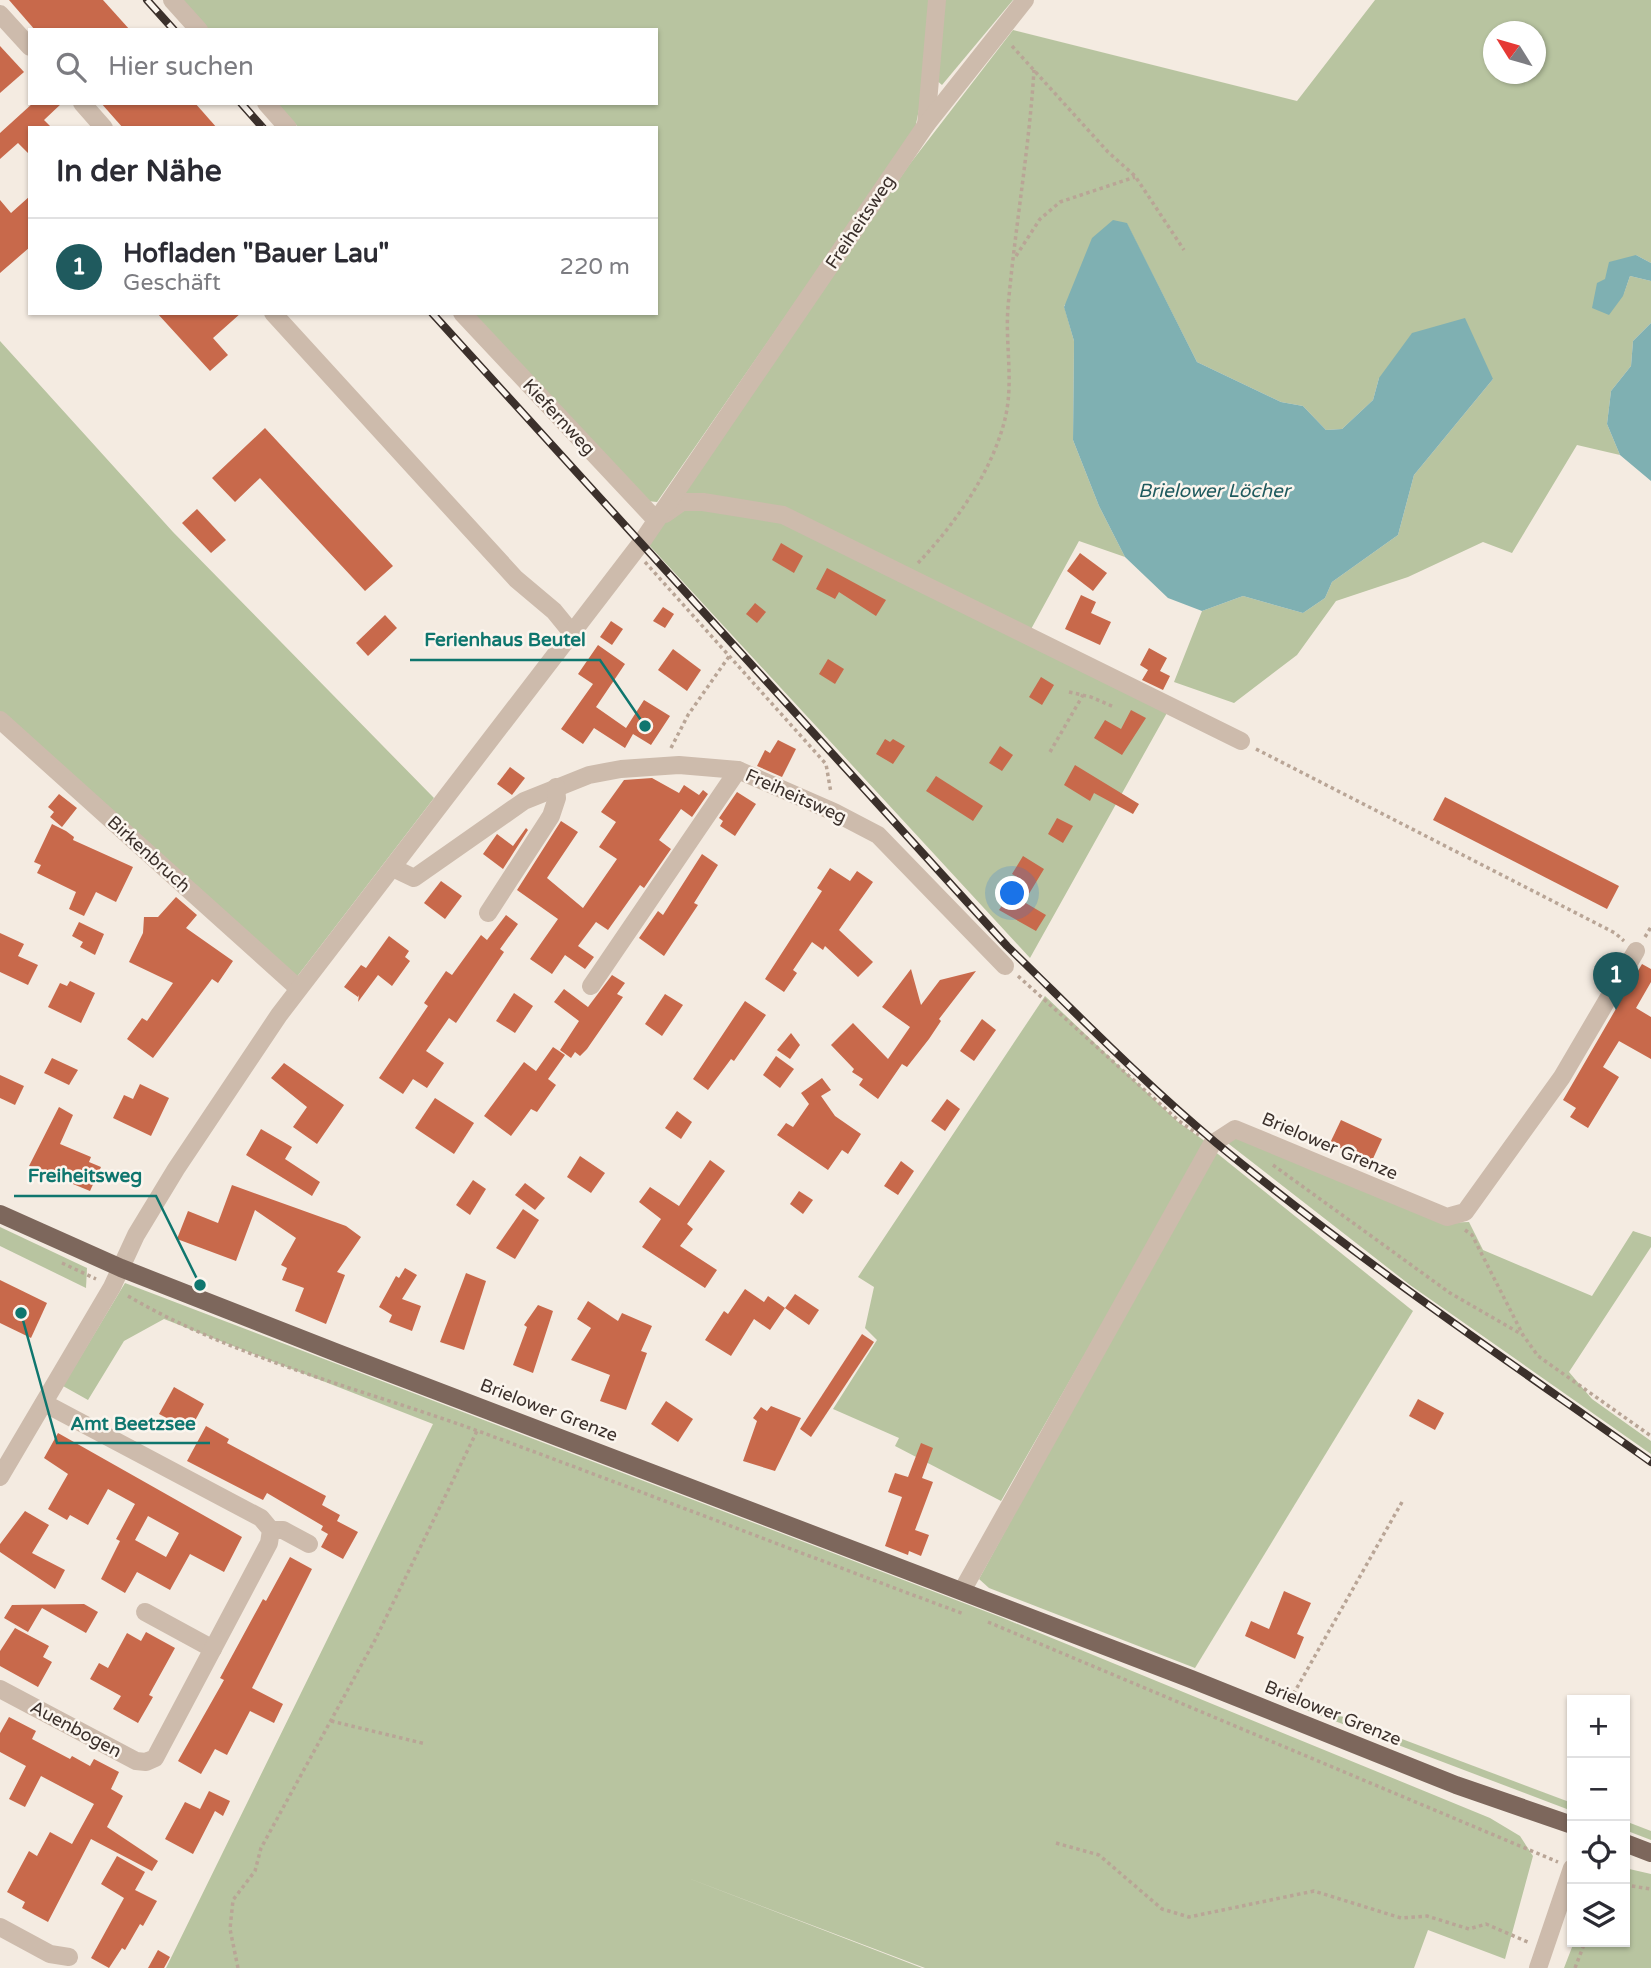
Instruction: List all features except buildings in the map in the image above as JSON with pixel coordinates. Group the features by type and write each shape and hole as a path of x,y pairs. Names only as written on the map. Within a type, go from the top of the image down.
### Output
{"main road":[{"name":"Brielower Grenze","path":"0,1214 121,1268 1282,1714 1455,1785 1567,1823"},
{"path":"1630,1845 1651,1853"}],"street":[{"path":"172,0 197,28"},
{"path":"926,125 937,0"},
{"name":"Freiheitsweg","path":"0,1477 6,1453 44,1403 112,1287 136,1236 176,1169 298,988 393,868 634,551 926,125 1025,0"},
{"path":"0,14 28,45"},
{"path":"84,105 102,126"},
{"path":"268,105 286,126"},
{"path":"275,315 516,579 554,611 572,632"},
{"name":"Kiefernweg","path":"464,315 656,520"},
{"name":"Freiheitsweg","path":"656,520 682,502 703,502 783,515 1241,741"},
{"name":"Birkenbruch","path":"0,720 298,988"},
{"name":"Freiheitsweg","path":"393,868 414,878 524,801 555,787 621,769 662,766 737,770 834,812 878,835 1005,966"},
{"path":"592,986 737,770"},
{"path":"488,913 551,816 556,799 555,787"},
{"path":"1447,1217 1465,1212 1562,1077 1636,951"},
{"name":"Brielower Grenze","path":"1212,1144 1235,1129 1447,1217"},
{"path":"962,1591 1212,1144"},
{"path":"44,1403 261,1518 271,1530 283,1530 309,1545"},
{"name":"Auenbogen","path":"0,1689 136,1761 146,1762 155,1758 270,1543 271,1530"},
{"path":"145,1612 213,1649"},
{"path":"1538,1968 1566,1865"},
{"path":"0,1927 50,1954 69,1957"}],"path":[{"path":"999,31 1135,176 1184,250"},
{"path":"907,574 937,543 968,499 988,463 1006,418 1010,368 1008,310 1030,135 1034,70"},
{"path":"1015,258 1040,219 1060,202 1135,176"},
{"path":"634,551 826,764 834,812"},
{"path":"662,766 688,715 730,655"},
{"path":"1069,692 1114,707"},
{"path":"1050,752 1083,695"},
{"path":"1241,741 1615,933 1636,951"},
{"path":"1005,966 1042,995 1179,1121 1212,1144"},
{"path":"1265,1160 1450,1293 1522,1335"},
{"path":"1447,1217 1472,1235 1522,1335 1538,1356 1651,1436"},
{"path":"112,1287 164,1316 282,1364 477,1431 969,1615"},
{"path":"238,1968 230,1929 233,1900 255,1871 261,1847 426,1540 477,1431"},
{"path":"1282,1714 1402,1502"},
{"path":"982,1620 1566,1865"},
{"path":"331,1721 426,1744"},
{"path":"1056,1843 1099,1855 1162,1909 1189,1917 1314,1891 1401,1918 1427,1916 1469,1929 1486,1924 1544,1950"},
{"path":"1630,1886 1651,1889"},
{"path":"1575,1968 1583,1947"}],"green space":[{"path":"182,0 931,0 925,80 915,129 657,502 647,501 474,315 658,315 658,126 297,126 279,105 658,105 658,28 207,28"},
{"path":"941,0 1013,0 942,85 935,79"},
{"path":"1375,0 1651,0 1651,263 1636,255 1623,296 1630,276 1651,281 1651,323 1633,341 1631,366 1611,391 1607,424 1620,455 1577,445 1512,553 1483,542 1408,577 1336,601 1297,655 1234,703 1174,682 1202,611 1243,596 1303,613 1325,598 1332,582 1398,535 1414,475 1493,379 1379,378 1373,400 1342,429 1326,430 1303,406 1281,402 1197,362 1127,224 1064,306 1074,341 1073,440 1099,506 1125,557 1079,541 1030,631 1168,711 1030,958 648,544 909,165 1013,30 1297,101"},
{"path":"0,341 173,532 434,798 296,978 0,714"},
{"path":"1045,996 1177,1121 1206,1142 1001,1501 895,1446 899,1438 833,1409 877,1340 865,1328 874,1287 858,1277"},
{"path":"1238,1137 1441,1223 1469,1222 1483,1250 1592,1296 1633,1231 1651,1237 1651,1247 1569,1372 1592,1399 1651,1441 1651,1454 1410,1285 1225,1141"},
{"path":"1213,1150 1413,1311 1195,1668 989,1588 979,1579"},
{"path":"0,1227 87,1268 86,1288 0,1246"},
{"path":"125,1283 1003,1618 1490,1818 1520,1836 1533,1856 1505,1959 1428,1930 1414,1968 925,1968 680,1875 922,1968 166,1968 433,1424 164,1319 124,1341 88,1400 63,1386"},
{"path":"1293,1698 1567,1801 1567,1809 1290,1704"},
{"path":"1630,1823 1651,1831 1651,1840 1630,1832"},
{"path":"1630,1869 1651,1874 1651,1968 1564,1968 1572,1947 1630,1947"}],"water":[{"name":"Brielower Löcher","path":"1113,220 1127,223 1197,362 1281,402 1303,406 1326,430 1342,429 1373,400 1379,378 1412,333 1465,318 1493,379 1414,475 1398,535 1332,582 1325,598 1303,613 1243,596 1202,611 1168,598 1125,557 1099,506 1073,440 1074,341 1064,307 1092,238"},
{"path":"1636,255 1651,263 1651,281 1630,276 1623,296 1609,315 1592,308 1597,283 1605,279 1609,262"},
{"path":"1651,323 1651,481 1620,455 1607,424 1611,391 1631,366 1633,341"}],"railway":[{"path":"147,0 172,28"},
{"path":"243,105 261,126"},
{"path":"434,315 1007,946 1135,1071 1215,1142 1321,1226 1651,1462"}],"place":[{"name":"Ferienhaus Beutel","path":"645,726"},
{"name":"Hofladen \"Bauer Lau\"","path":"1616,1010"},
{"name":"Freiheitsweg","path":"200,1285"},
{"name":"Amt Beetzsee","path":"21,1313"}]}
